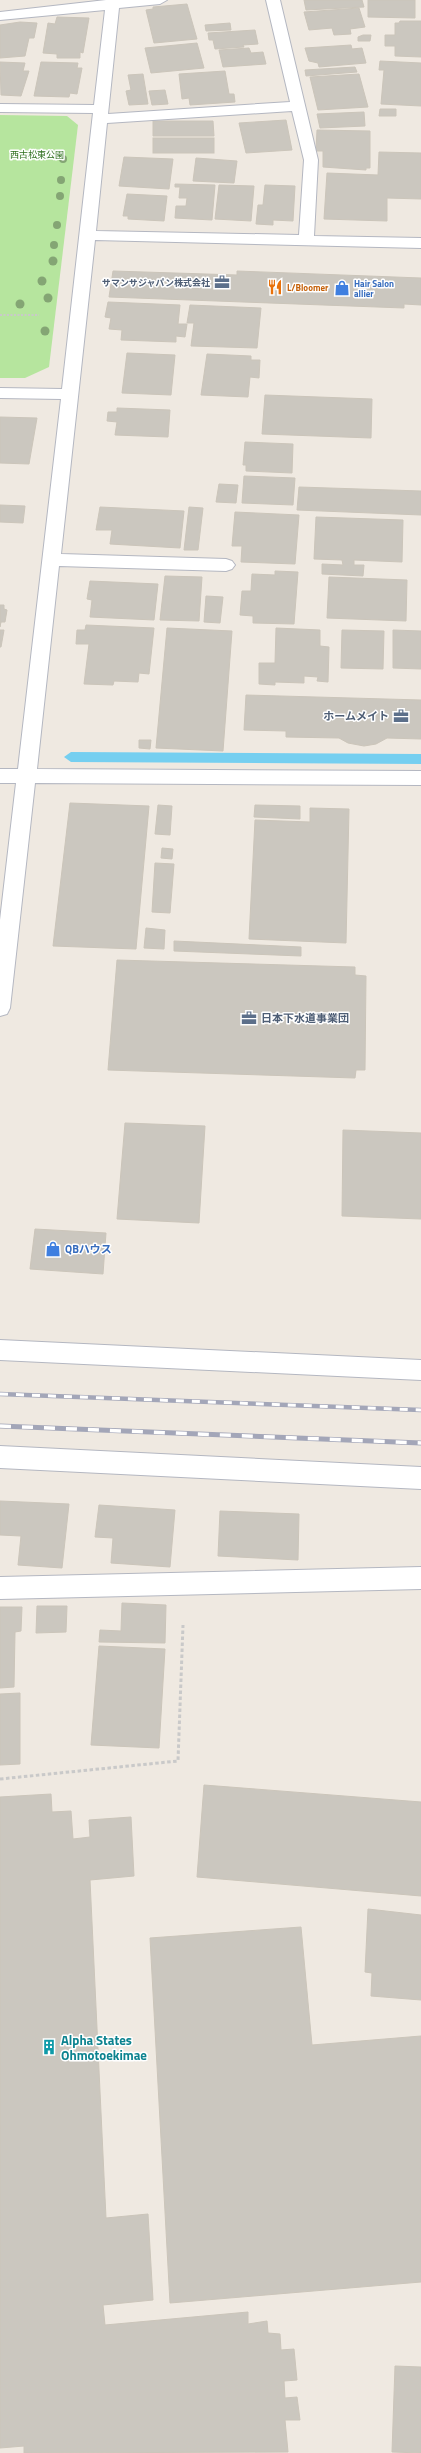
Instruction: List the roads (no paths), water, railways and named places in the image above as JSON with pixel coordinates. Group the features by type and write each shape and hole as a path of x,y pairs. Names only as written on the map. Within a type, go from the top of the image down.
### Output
{"street":[{"path":"0,16 112,3 160,0"},
{"path":"273,0 311,160 306,240"},
{"path":"0,1008 70,394 112,3"},
{"path":"0,108 99,114 299,106"},
{"path":"86,235 421,243"},
{"path":"0,393 70,394"},
{"path":"51,560 226,565"},
{"path":"0,776 421,778"},
{"path":"0,1350 421,1370"},
{"path":"0,1457 421,1478"},
{"path":"0,1588 421,1578"}],"waterway":[{"path":"71,757 421,759"}],"railway":[{"path":"0,1394 421,1410"},
{"path":"0,1426 421,1443"}],"place":[{"name":"サマンサジャパン株式会社","path":"222,282"},
{"name":"L/Bloomer","path":"275,287"},
{"name":"Hair Salon allier","path":"342,288"},
{"name":"ホームメイト","path":"401,716"},
{"name":"日本下水道事業団","path":"249,1018"},
{"name":"QBハウス","path":"53,1249"},
{"name":"Alpha States Ohmotoekimae","path":"49,2047"}],"park label":[{"name":"西古松東公園","path":"37,154"}]}
